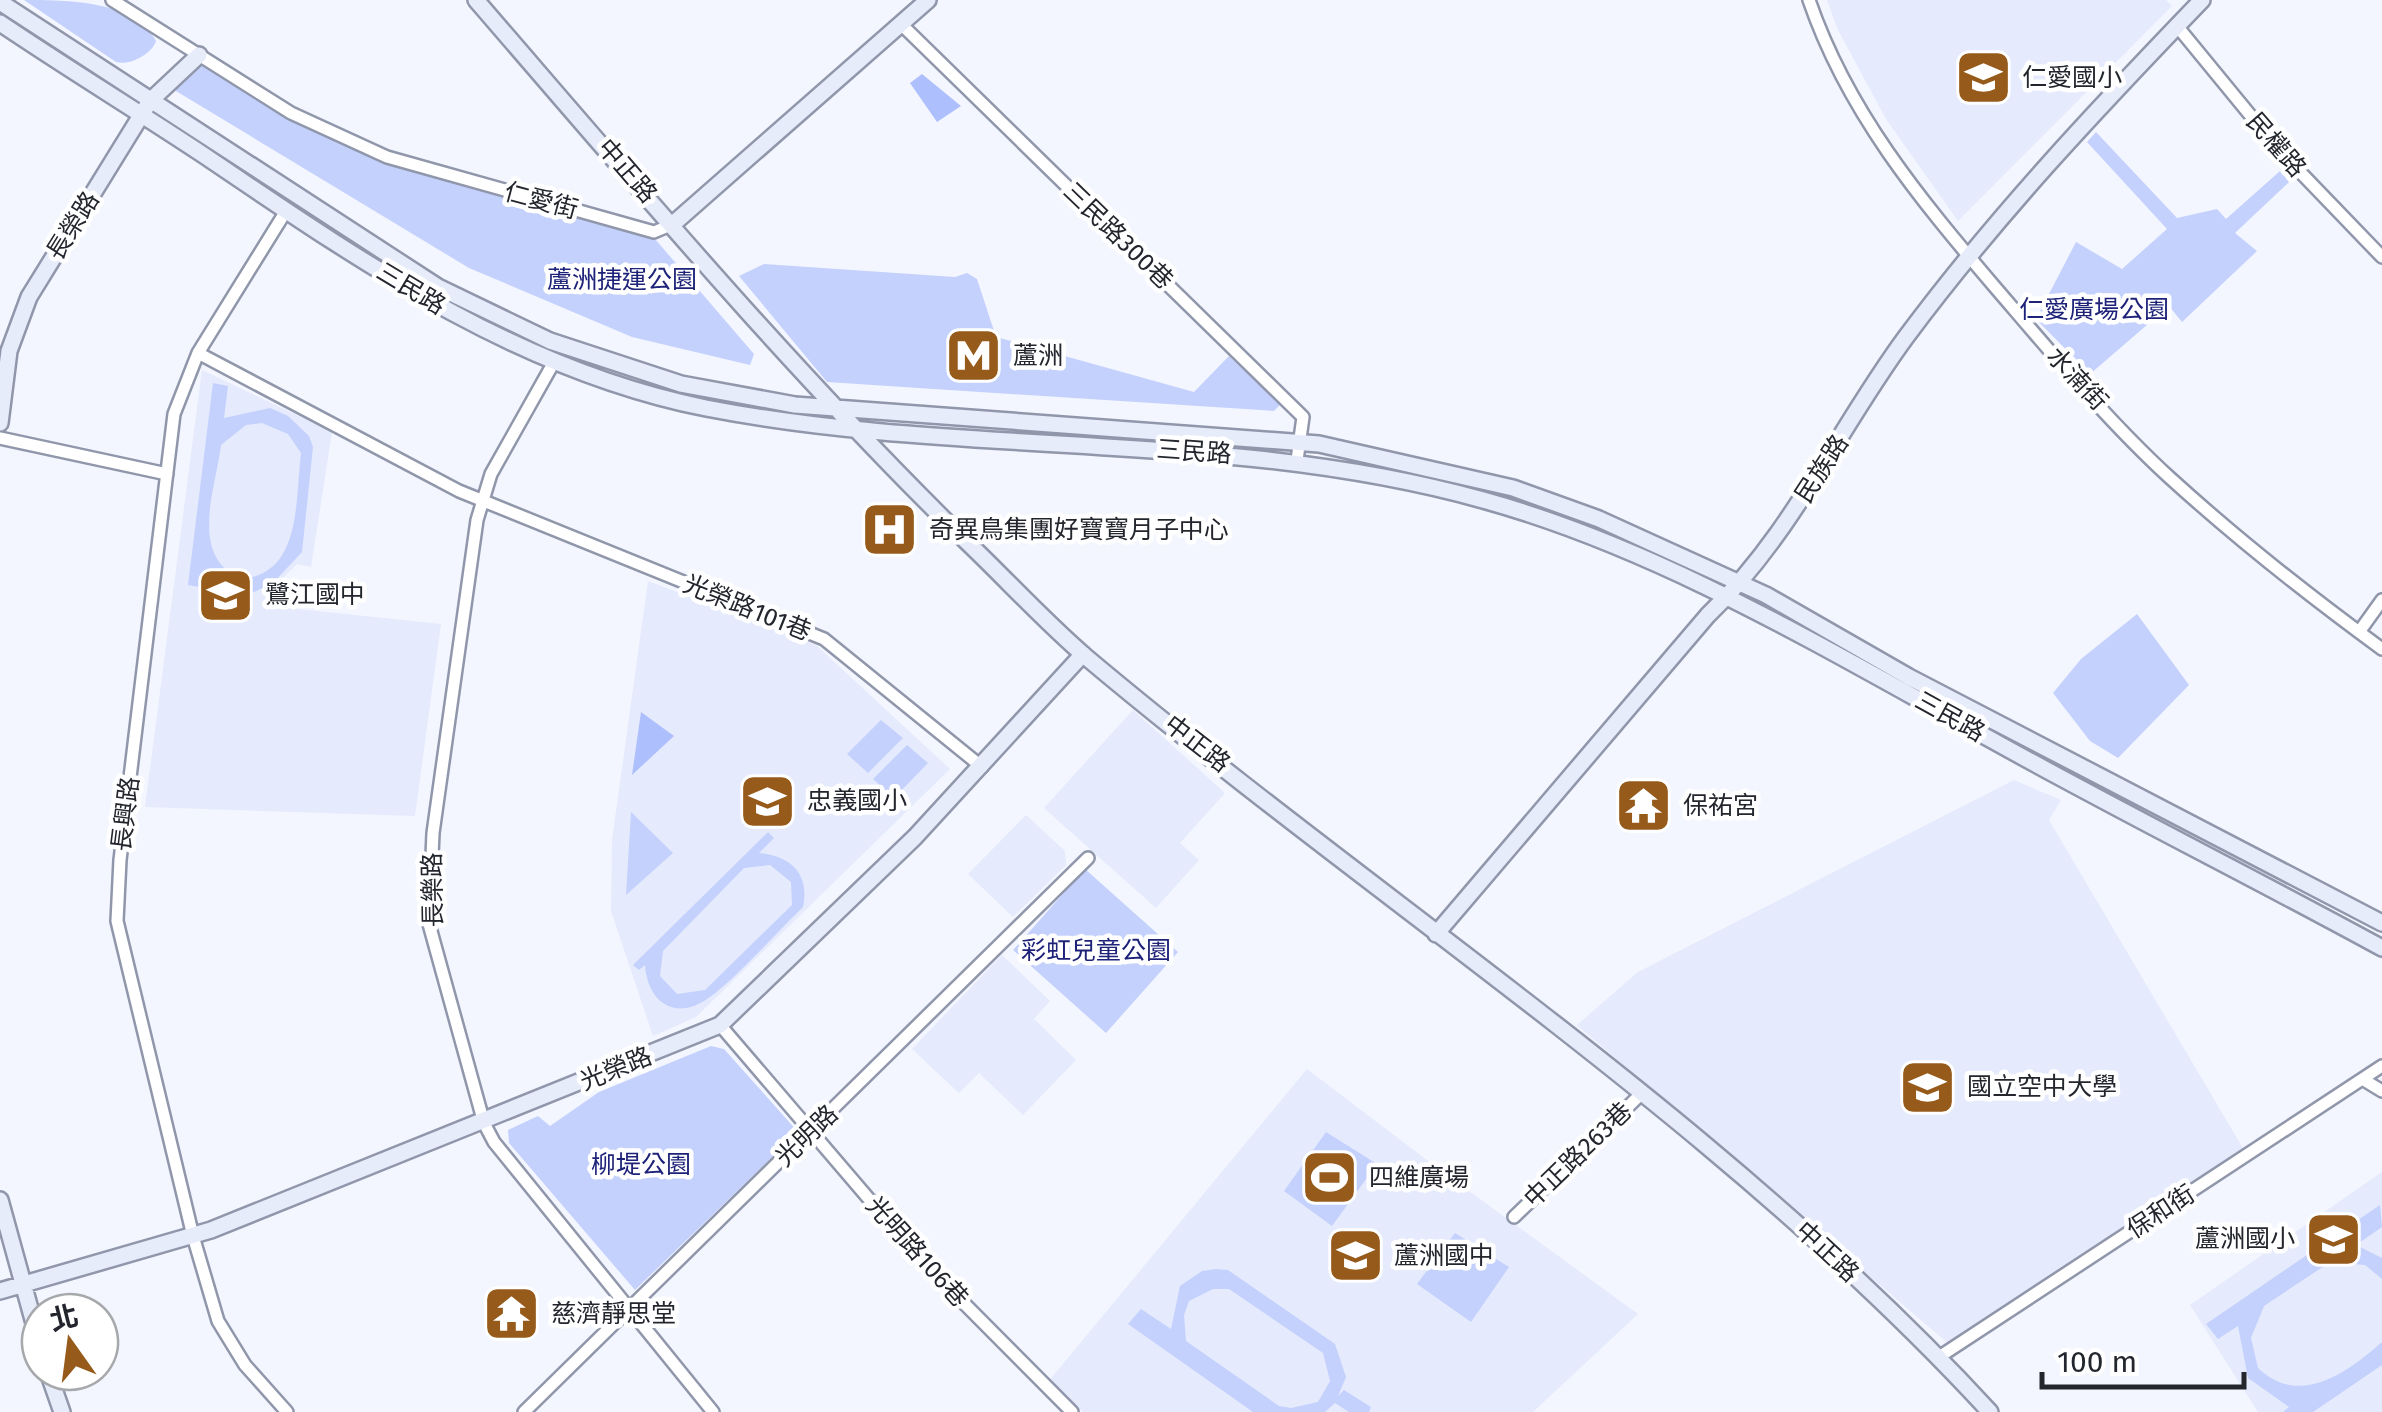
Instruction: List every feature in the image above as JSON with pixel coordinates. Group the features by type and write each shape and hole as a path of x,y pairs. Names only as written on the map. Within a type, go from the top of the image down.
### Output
{"street":[{"name":"仁愛街","path":"112,0 291,113 386,157 654,232 673,224"},
{"name":"中正路","path":"476,0 850,427 1083,654 1436,934 1567,1031 1786,1214 1939,1357 1990,1412"},
{"path":"673,224 928,0"},
{"name":"水湳街","path":"1809,0 1840,76 1870,126 1908,184 1968,256 2165,473 2256,554 2382,649"},
{"name":"民族路","path":"1436,934 1724,599 1743,583 1780,533 1903,341 1968,256 2066,143 2202,0"},
{"name":"三民路","path":"0,2 286,211 439,307 554,362 700,406 850,427 1297,460 1418,483 1538,516 1656,563 1820,646 2382,948"},
{"name":"三民路","path":"0,23 438,287 489,314 613,364 682,384 837,411 1298,442 1448,470 1514,488 1599,518 1743,583 1910,677 2382,923"},
{"name":"三民路300巷","path":"902,25 1303,416 1297,460"},
{"name":"民權路","path":"2177,26 2278,148 2382,258"},
{"name":"長榮路","path":"0,423 9,350 29,297 146,108 198,55"},
{"name":"長興路","path":"286,211 198,354 174,414 120,860 117,922 192,1236 218,1321 245,1365 287,1412"},
{"name":"光榮路101巷","path":"198,354 482,501 824,639 982,767"},
{"name":"長樂路","path":"554,362 490,474 482,501 433,833 429,924 484,1123 713,1412"},
{"path":"0,438 167,474"},
{"path":"2359,632 2382,600"},
{"name":"光榮路","path":"0,1290 192,1236 484,1123 720,1025 982,767 1083,654"},
{"name":"光明路","path":"524,1412 1088,858"},
{"name":"光明路106巷","path":"720,1025 922,1261 1025,1370 1072,1412"},
{"name":"保和街","path":"1939,1357 2382,1066"},
{"path":"2364,1080 2382,1091"},
{"name":"中正路263巷","path":"1514,1217 1642,1094"},
{"path":"0,1200 25,1292"}],"shaded area":[{"name":"仁愛國小","path":"1827,0 2166,0 2172,6 1958,221 1886,119 1838,30"},
{"path":"922,74 961,106 937,122 910,83"},
{"name":"鷺江國中","path":"202,370 332,432 311,567 297,564 278,583 279,607 441,624 415,816 145,807"},
{"name":"忠義國小","path":"648,581 816,645 950,769 696,1017 653,1036 611,911 612,840"},
{"path":"1133,710 1225,793 1180,843 1199,860 1156,908 1044,808"},
{"path":"641,712 674,736 632,775"},
{"name":"國立空中大學","path":"2014,780 2061,800 2049,820 2244,1150 1950,1345 1577,1025 1638,972"},
{"path":"1026,815 1065,851 1066,865 1013,917 968,874"},
{"path":"1002,955 1050,1001 1034,1019 1076,1060 1023,1115 979,1073 959,1093 912,1049"},
{"name":"蘆洲國中","path":"1307,1069 1638,1314 1533,1412 1083,1412 1048,1382"},
{"name":"蘆洲國小","path":"2382,1172 2382,1412 2258,1412 2190,1305"}],"green space":[{"path":"24,0 79,2 116,10 146,27 156,41 140,58 116,62"},
{"name":"蘆洲捷運公園","path":"199,55 382,161 655,239 754,354 750,365 632,337 469,268 166,85"},
{"name":"仁愛廣場公園","path":"2096,132 2177,218 2217,209 2226,219 2280,171 2289,182 2235,233 2257,251 2182,322 2169,306 2090,374 2036,319 2076,242 2122,269 2167,229 2087,142"},
{"path":"764,264 955,277 967,273 977,279 996,337 1194,392 1229,356 1280,405 1274,411 827,382 739,276"},
{"path":"213,383 228,386 224,418 270,408 288,416 309,436 313,447 302,552 273,583 254,592 227,589 207,578 206,588 188,585","holes":["262,423 288,434 301,453 292,532 275,564 260,574 240,579 224,568 210,538 211,501 221,445 246,425"]},
{"path":"2137,614 2189,685 2118,758 2090,741 2053,693 2081,659"},
{"path":"881,720 903,738 868,773 847,754"},
{"path":"907,745 928,763 894,798 873,779"},
{"path":"631,812 673,853 626,895"},
{"path":"768,832 774,838 759,853 780,858 795,868 803,885 803,907 727,983 692,1007 671,1007 650,987 645,965 639,970 633,965","holes":["770,865 791,882 792,905 705,990 677,994 660,976 663,951 744,868"]},
{"name":"彩虹兒童公園","path":"1085,869 1178,952 1106,1033 1013,950"},
{"name":"柳堤公園","path":"711,1046 724,1049 798,1132 635,1290 509,1143 508,1130 538,1116 550,1126 599,1092"},
{"name":"四維廣場","path":"1326,1132 1377,1164 1332,1226 1284,1191"},
{"path":"2380,1205 2382,1227 2356,1245 2382,1258 2382,1279 2365,1265 2330,1262 2264,1306 2251,1338 2258,1368 2290,1385 2322,1382 2338,1375 2382,1342 2382,1365 2313,1412 2283,1412 2289,1407 2248,1378 2238,1326 2218,1339 2206,1324"},
{"path":"1455,1233 1509,1267 1471,1322 1417,1284"},
{"path":"1228,1270 1335,1344 1346,1377 1338,1396 1344,1390 1371,1407 1369,1412 1349,1412 1335,1403 1325,1412 1253,1412 1128,1324 1141,1309 1171,1329 1180,1286 1202,1271","holes":["1213,1289 1229,1289 1323,1353 1330,1381 1318,1402 1291,1408 1279,1406 1186,1341 1184,1315 1189,1301"]}],"place":[{"name":"仁愛國小","path":"1983,78"},
{"name":"蘆洲","path":"974,356"},
{"name":"奇異鳥集團好寶寶月子中心","path":"890,530"},
{"name":"鷺江國中","path":"226,595"},
{"name":"忠義國小","path":"768,801"},
{"name":"保祐宮","path":"1644,806"},
{"name":"國立空中大學","path":"1928,1087"},
{"name":"四維廣場","path":"1330,1178"},
{"name":"蘆洲國小","path":"2334,1239"},
{"name":"蘆洲國中","path":"1355,1256"},
{"name":"慈濟靜思堂","path":"512,1314"}]}
